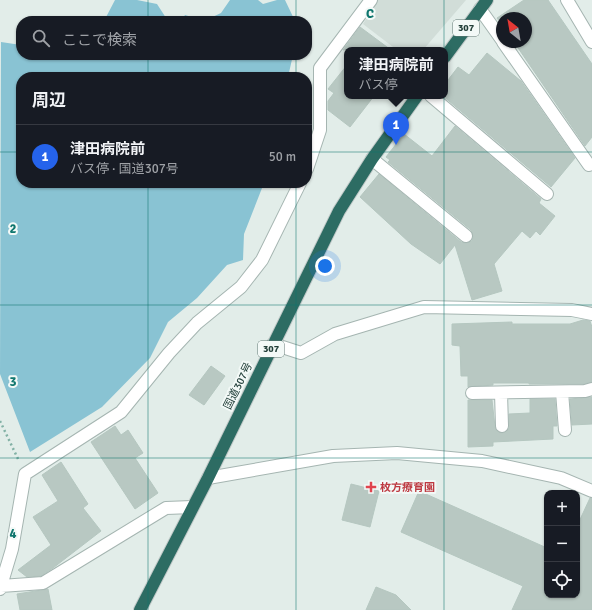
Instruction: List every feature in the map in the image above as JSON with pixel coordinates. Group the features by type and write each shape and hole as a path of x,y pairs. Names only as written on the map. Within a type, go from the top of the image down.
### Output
{"highway":[{"name":"307","path":"448,54 484,4"},
{"name":"国道307号","path":"140,610 208,478 339,211 372,159 415,99"}],"street":[{"path":"312,154 320,130 320,68 371,0"},
{"path":"567,0 591,36"},
{"path":"484,4 496,27"},
{"path":"508,48 589,166"},
{"path":"435,99 547,194"},
{"path":"372,159 466,236"},
{"path":"192,507 166,508 43,584 0,588 12,548 25,474 121,412 169,353 197,323 241,287 262,260 298,188"},
{"path":"273,344 301,353 335,334 424,307 572,310 592,314"},
{"path":"472,393 562,392 585,391 592,389"},
{"path":"562,392 565,430"},
{"path":"501,393 502,426"},
{"path":"208,478 333,456 397,454 482,461 561,478 592,491"}],"path":[{"path":"0,420 25,474"}],"shaded area":[{"path":"378,0 466,0 426,47 393,47 363,24"}],"water":[{"path":"115,0 137,0 157,4 165,16 107,16"},
{"path":"230,0 258,0 263,4 277,0 285,0 293,16 215,16 221,13"},
{"path":"1,42 16,44 16,60 292,60 289,72 16,72 16,188 262,188 244,234 243,260 227,265 197,298 168,322 150,358 102,407 30,452 0,374"}],"building":[{"path":"524,0 548,0 592,64 592,137 585,146 518,48 532,48 532,12 506,12"},
{"path":"360,27 387,47 345,47"},
{"path":"487,53 521,81 575,158 551,187 447,99 448,99 448,80 458,67 469,75"},
{"path":"344,69 344,99 372,99 350,127 328,110 328,101 334,93 328,89"},
{"path":"455,126 541,199 539,203 555,216 540,235 536,231 530,238 522,231 494,264 502,291 472,300 455,245 440,264 411,244 360,197 379,174 461,242 465,243 472,241 473,237 471,230 388,162 390,160 386,157 404,134 432,156"},
{"path":"583,320 590,321 592,327 592,382 584,384 493,383 493,385 468,387 468,376 461,376 460,346 452,345 452,324 512,322 512,324 570,324"},
{"path":"211,366 225,376 204,405 189,395"},
{"path":"592,397 592,424 572,425 570,399"},
{"path":"530,399 555,399 557,426 553,426 553,439 493,442 493,446 468,447 468,400 492,400 495,427 498,432 502,433 509,429 509,414 530,413"},
{"path":"115,426 121,435 128,430 143,453 135,458 158,493 135,509 91,442"},
{"path":"61,462 88,504 83,508 101,531 41,576 27,577 18,570 51,545 33,517 58,501 42,475"},
{"path":"351,484 379,491 370,527 342,520"},
{"path":"419,491 544,547 544,598 580,598 580,520 590,498 592,498 592,610 512,610 523,586 401,532"},
{"path":"376,587 396,595 411,610 366,610"},
{"path":"48,589 52,610 20,610 17,594"}],"place":[{"name":"津田病院前","path":"396,145"},
{"name":"枚方療育園","path":"371,487"}]}
